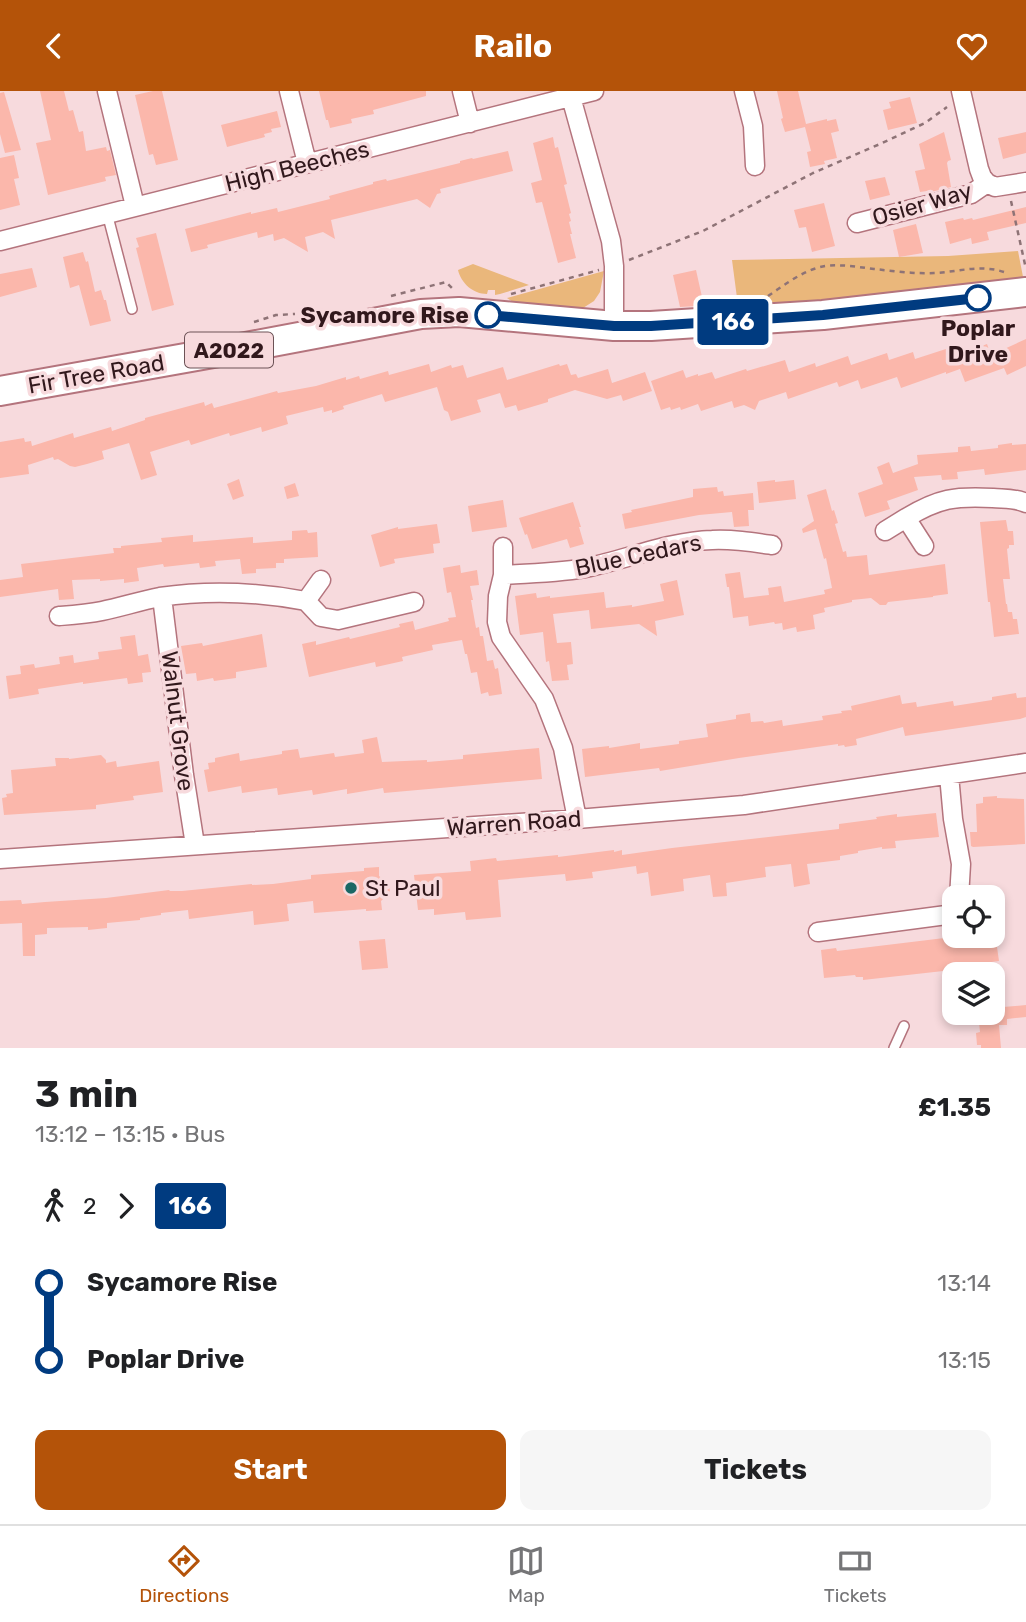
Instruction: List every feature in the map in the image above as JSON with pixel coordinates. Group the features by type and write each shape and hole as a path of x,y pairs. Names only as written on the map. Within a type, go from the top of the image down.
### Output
{"main road":[{"name":"Fir Tree Road","path":"0,391 421,314 459,312 614,326 651,326 823,315 1017,283"}],"street":[{"path":"107,91 135,206"},
{"path":"289,91 307,163"},
{"path":"462,91 470,123"},
{"name":"High Beeches","path":"0,241 594,91"},
{"path":"744,91 753,126 755,166"},
{"path":"962,93 979,169 987,183"},
{"path":"570,97 611,241 614,266 614,326"},
{"name":"Osier Way","path":"857,223 971,194 987,183 995,187 1026,182"},
{"path":"885,531 928,506 950,498 1012,499 1026,503"},
{"path":"906,518 925,546"},
{"name":"Blue Cedars","path":"503,575 591,567 673,546 710,540 739,540 772,545"},
{"path":"503,547 503,575 498,596 497,622 501,637 544,699 562,748 577,819"},
{"path":"306,601 321,580"},
{"path":"59,616 205,592 306,601 321,617 338,620 414,602"},
{"name":"Walnut Grove","path":"162,597 195,845"},
{"name":"Warren Road","path":"0,859 744,805 1026,763"},
{"path":"949,775 961,864 960,885"},
{"path":"818,932 942,916"}],"lane":[{"path":"107,213 132,309"},
{"path":"894,1048 904,1027"}],"path":[{"path":"614,266 703,231 813,173 925,123 962,93"},
{"path":"1008,186 1026,269"},
{"path":"762,300 794,277 825,266 844,265 932,273 990,268 1017,283"}],"shaded area":[{"path":"1018,251 1024,282 739,313 732,260 948,256"},
{"path":"473,264 529,285 495,295 495,290 488,290 487,294 477,292 465,283 458,270"},
{"path":"604,271 600,292 594,301 583,308 568,310 521,307 507,298"}],"building":[{"path":"40,91 64,91 69,111 73,110 79,132 83,131 86,151 106,147 107,151 110,150 116,175 105,177 106,181 48,195 36,143 51,140"},
{"path":"162,91 178,160 156,165 153,154 149,155 135,95"},
{"path":"319,91 426,91 426,96 373,110 374,114 351,119 352,123 330,128"},
{"path":"777,91 798,91 806,124 836,119 839,131 831,133 837,158 810,167 807,152 811,151 805,127 785,132"},
{"path":"4,92 21,150 5,153 0,134 0,93"},
{"path":"910,97 917,123 888,130 883,110 891,108 889,102"},
{"path":"277,111 281,127 271,129 272,132 264,134 265,137 227,147 221,125"},
{"path":"944,132 951,160 947,163 951,187 927,193 920,192 915,171 925,169 919,144"},
{"path":"1026,132 1026,153 1003,159 998,138"},
{"path":"553,137 567,184 564,185 571,213 570,234 576,258 558,263 542,202 536,203 531,183 542,180 533,143"},
{"path":"508,151 513,171 440,189 441,193 437,194 430,208 417,199 331,220 335,239 323,232 305,237 308,252 284,238 274,241 273,234 258,238 257,232 191,252 185,229 251,212 277,208 278,212 330,199 329,196 373,182 387,181"},
{"path":"14,155 19,178 14,179 20,205 0,210 0,158"},
{"path":"885,177 890,195 870,200 865,181"},
{"path":"824,203 835,246 812,252 806,227 799,228 794,210"},
{"path":"1026,207 1026,223 987,232 989,240 972,244 971,238 950,244 945,222 963,218 973,220"},
{"path":"916,224 923,253 899,257 893,230"},
{"path":"156,233 174,305 152,311 136,248 139,247 136,238"},
{"path":"83,252 86,262 88,261 95,292 101,290 111,321 90,326 79,285 70,288 63,257"},
{"path":"32,268 37,287 0,297 0,274"},
{"path":"696,270 702,297 695,299 697,306 680,307 673,275"},
{"path":"1026,339 1026,366 1007,375 1004,368 965,382 960,369 901,388 897,377 861,389 858,380 839,387 837,382 788,399 786,392 759,401 755,410 744,405 734,408 732,401 701,411 698,404 681,410 680,407 671,410 670,407 661,410 651,381 683,370 686,378 712,372 715,379 785,360 789,372 815,363 816,367 848,356 851,365 887,353 889,360 913,352 915,359 949,348 952,355 987,344 991,355"},
{"path":"429,364 431,372 451,365 452,368 463,365 467,378 503,367 507,380 559,364 567,364 571,375 576,374 578,378 608,369 612,383 645,372 652,391 623,401 621,395 607,399 575,390 518,411 516,405 505,408 500,393 477,400 481,412 451,421 448,412 444,410 437,387 385,402 382,394 343,406 344,409 332,413 332,410 324,412 323,407 286,416 288,424 262,432 261,427 230,436 229,433 191,445 189,440 150,452 157,475 141,480 129,443 102,451 104,459 87,464 70,466 58,459 54,460 53,457 28,465 29,474 0,478 0,442 24,438 25,442 31,441 32,446 73,433 74,438 111,427 112,431 145,418 204,402 205,406 212,403 214,408 277,391 278,393 316,386 346,377 346,380 359,376 360,379 388,371 389,375"},
{"path":"1026,444 1026,470 985,475 984,469 957,472 958,479 942,480 941,475 914,477 918,490 887,501 890,509 865,517 858,493 883,484 877,467 889,462 893,473 918,464 917,455 958,452 958,447 970,446 971,451 998,448 998,445"},
{"path":"239,479 244,496 233,500 227,484"},
{"path":"794,480 796,499 759,503 757,482"},
{"path":"295,483 299,496 287,499 284,487"},
{"path":"717,487 718,492 723,491 724,496 753,493 754,510 748,510 749,526 734,527 732,512 699,515 625,529 622,514 693,497 693,489"},
{"path":"826,489 838,523 835,524 843,552 846,551 847,557 867,555 869,575 945,564 948,594 888,602 886,605 880,605 871,598 852,600 824,608 825,612 813,615 815,629 797,632 796,627 783,630 782,623 749,626 748,616 733,618 725,574 740,572 744,598 769,595 768,588 781,586 784,602 825,594 824,590 832,588 816,529 803,533 802,529 814,521 807,495"},
{"path":"503,500 507,527 472,532 468,506"},
{"path":"573,502 584,544 570,548 567,539 532,549 519,518"},
{"path":"1006,520 1008,531 1013,531 1014,545 1009,545 1007,549 1010,579 1003,579 1008,612 1012,612 1013,619 1017,619 1019,634 994,637 980,522"},
{"path":"437,524 440,543 433,544 434,553 394,559 395,563 380,567 371,535 398,527"},
{"path":"307,530 308,533 317,532 318,557 284,559 284,563 276,563 276,568 256,569 256,573 242,574 240,559 215,561 216,566 200,568 199,563 164,567 163,564 137,568 139,581 124,583 124,579 72,580 74,599 59,600 58,589 0,597 0,580 23,577 21,564 114,553 113,548 162,542 161,538 193,535 193,542 253,537 253,543 292,540 292,531"},
{"path":"460,565 461,573 477,570 479,585 470,586 476,628 479,627 480,636 483,636 487,661 493,660 495,669 498,668 502,694 481,694 477,672 471,673 462,640 432,645 433,650 402,657 403,661 376,667 375,662 309,677 302,644 316,641 316,645 349,637 350,639 400,627 399,624 413,621 415,630 456,617 451,592 447,593 443,568"},
{"path":"677,580 684,615 655,621 657,636 639,624 591,629 589,610 553,614 557,643 571,642 573,664 567,665 569,680 552,681 549,661 546,662 543,632 520,635 515,596 536,593 537,598 550,598 604,592 606,608 632,607 664,601 660,584"},
{"path":"262,634 267,667 236,672 236,678 214,681 213,678 197,681 196,673 186,674 181,646 202,643 203,646"},
{"path":"135,635 138,656 148,654 151,672 142,673 143,682 128,684 127,678 83,682 38,689 39,694 9,699 6,676 21,674 20,666 34,664 35,668 60,664 59,657 73,655 74,663 99,659 98,652 122,649 120,637"},
{"path":"1016,693 1017,698 1026,697 1026,717 1020,719 905,736 903,727 856,739 857,745 845,747 838,744 660,771 659,768 585,777 582,749 640,743 640,749 679,744 679,741 708,737 706,724 736,719 736,715 750,713 751,722 782,720 783,726 823,720 822,716 852,711 851,706 900,695 902,704 916,702 917,707 953,701 954,706"},
{"path":"377,737 382,762 463,759 463,755 539,748 542,779 384,793 383,788 347,794 347,789 313,795 312,790 278,795 277,788 242,793 241,786 208,792 204,770 209,769 208,763 215,762 215,758 239,753 240,761 298,749 300,758 334,753 335,757 364,753 362,740"},
{"path":"101,755 106,763 116,761 117,767 159,761 163,792 133,796 134,800 96,805 96,809 4,815 2,798 13,793 11,770 56,766 55,758"},
{"path":"983,797 1024,799 1025,844 973,847 970,832 977,832 976,804 983,803"},
{"path":"936,813 939,837 895,841 896,848 858,851 840,856 840,860 807,864 810,884 794,887 791,864 765,867 766,877 726,883 727,896 713,897 710,875 683,879 684,891 651,896 648,872 637,874 636,866 592,872 593,878 566,881 565,874 498,880 501,917 466,920 465,912 434,915 434,909 418,910 414,875 471,871 470,861 558,857 614,850 622,850 622,855 839,829 839,824 897,814 897,817"},
{"path":"379,867 379,876 389,884 390,892 381,901 382,910 314,913 313,901 287,904 289,921 254,925 253,911 189,919 188,910 161,913 140,920 107,923 107,928 47,928 47,934 35,935 35,956 23,956 22,923 0,924 0,901 21,900 22,904 169,890 273,884 311,879 311,875 364,871 364,868"},
{"path":"942,938 942,948 997,948 999,961 942,962 942,971 863,980 863,977 855,975 824,978 821,950 836,948 837,951"},
{"path":"385,939 388,968 362,970 359,941"},
{"path":"1026,1005 1026,1017 1007,1019 1005,1025 1005,1007"},
{"path":"979,1025 999,1025 1001,1048 981,1048 981,1045 977,1045 976,1033 980,1032"}],"bus line":[{"name":"166","path":"488,315 614,326 651,326 823,315 978,298"}],"place":[{"name":"Poplar Drive","path":"978,298"},
{"name":"Sycamore Rise","path":"488,315"},
{"name":"St Paul","path":"351,888"}]}
